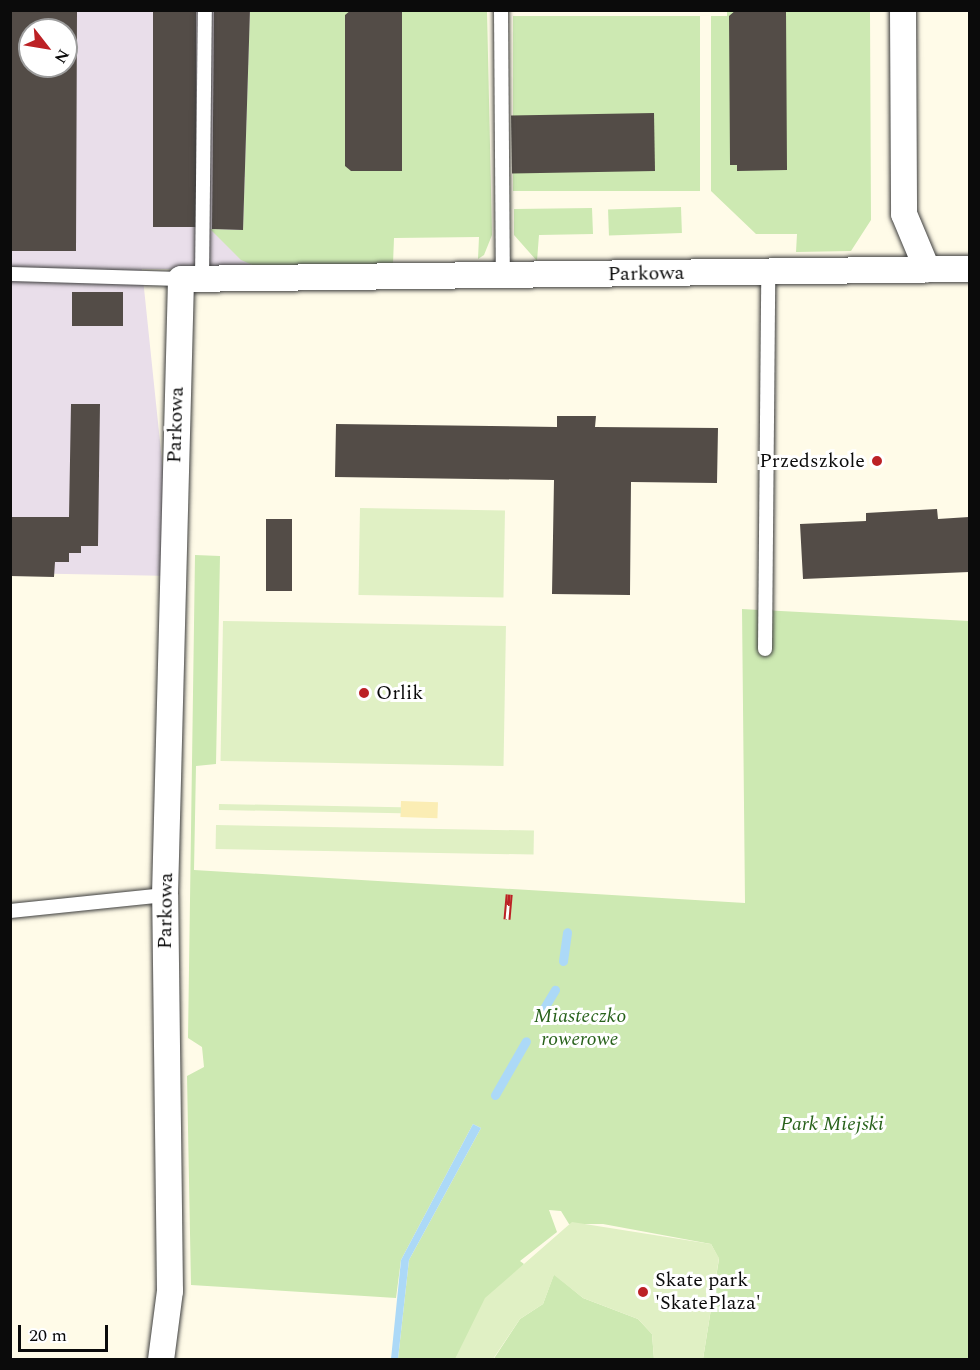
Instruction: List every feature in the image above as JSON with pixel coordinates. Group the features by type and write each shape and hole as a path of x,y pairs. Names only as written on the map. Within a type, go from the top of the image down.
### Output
{"street":[{"path":"903,10 904,214 927,269"},
{"name":"Parkowa","path":"162,1359 170,1291 165,896 191,280 969,269"}],"lane":[{"path":"10,274 191,280 205,10"},
{"path":"501,10 503,276"},
{"path":"765,649 768,273"},
{"path":"10,911 165,896"}],"shaded area":[{"path":"11,11 255,11 251,269 142,269 174,576 11,573"}],"green space":[{"path":"727,10 870,11 871,220 851,251 796,252 797,234 756,234 711,191 711,16 727,16"},
{"path":"250,11 487,11 492,235 484,255 478,259 479,237 394,238 393,264 257,267 241,260 210,229 243,230"},
{"path":"513,16 700,16 700,191 513,191"},
{"path":"681,207 682,233 609,236 608,210"},
{"path":"592,208 593,234 539,235 537,261 514,235 514,209"},
{"path":"360,508 505,511 503,598 358,595"},
{"path":"195,555 220,556 216,764 196,766 194,870 745,903 742,609 969,621 969,1359 703,1359 719,1259 711,1244 603,1224 569,1224 561,1211 549,1210 557,1232 520,1261 524,1264 455,1359 398,1359 409,1260 481,1128 473,1124 401,1260 396,1298 191,1285 187,1076 204,1067 202,1047 188,1038"},
{"name":"Orlik","path":"223,621 506,626 504,766 221,761"},
{"path":"219,804 401,807 401,813 219,810"},
{"path":"216,825 534,831 534,855 216,849"},
{"name":"Skate park 'SkatePlaza'","path":"572,1222 711,1244 719,1258 703,1359 654,1359 652,1334 638,1319 583,1298 554,1275 543,1304 520,1319 493,1359 455,1359 485,1298"},
{"path":"554,1274 583,1298 638,1319 652,1334 654,1359 493,1360 520,1319 543,1304"}],"sand":[{"path":"401,801 438,802 437,818 400,817"}],"water":[{"path":"473,1124 481,1128 409,1260 398,1359 391,1359 401,1260"}],"building":[{"path":"10,10 77,10 77,18 18,18 18,78 77,78 76,251 10,251"},
{"path":"153,10 196,10 196,227 153,227"},
{"path":"214,10 250,10 243,230 212,229"},
{"path":"351,10 402,10 402,171 351,171 345,166 345,15"},
{"path":"736,10 786,10 787,170 737,171 737,165 730,165 729,16"},
{"path":"654,113 655,171 512,173 511,115"},
{"path":"72,292 123,292 123,326 72,326"},
{"path":"71,404 100,404 98,546 81,546 81,553 69,553 69,562 55,562 54,577 10,576 10,517 69,517"},
{"path":"557,416 596,416 595,427 718,428 717,483 631,482 630,595 552,594 554,480 335,477 336,424 557,427"},
{"path":"937,509 938,519 969,517 969,572 803,579 800,524 866,521 866,513"},
{"path":"266,519 292,519 292,591 266,591"}],"waterway":[{"path":"563,961 567,932"},
{"path":"538,1018 555,990"},
{"path":"495,1095 526,1041"}],"railway":[{"path":"507,919 509,894"}],"place":[{"name":"Przedszkole","path":"877,461"},
{"name":"Orlik","path":"364,693"},
{"name":"Skate park 'SkatePlaza'","path":"643,1292"}],"park label":[{"name":"Miasteczko rowerowe","path":"580,1028"},
{"name":"Park Miejski","path":"832,1124"}]}
